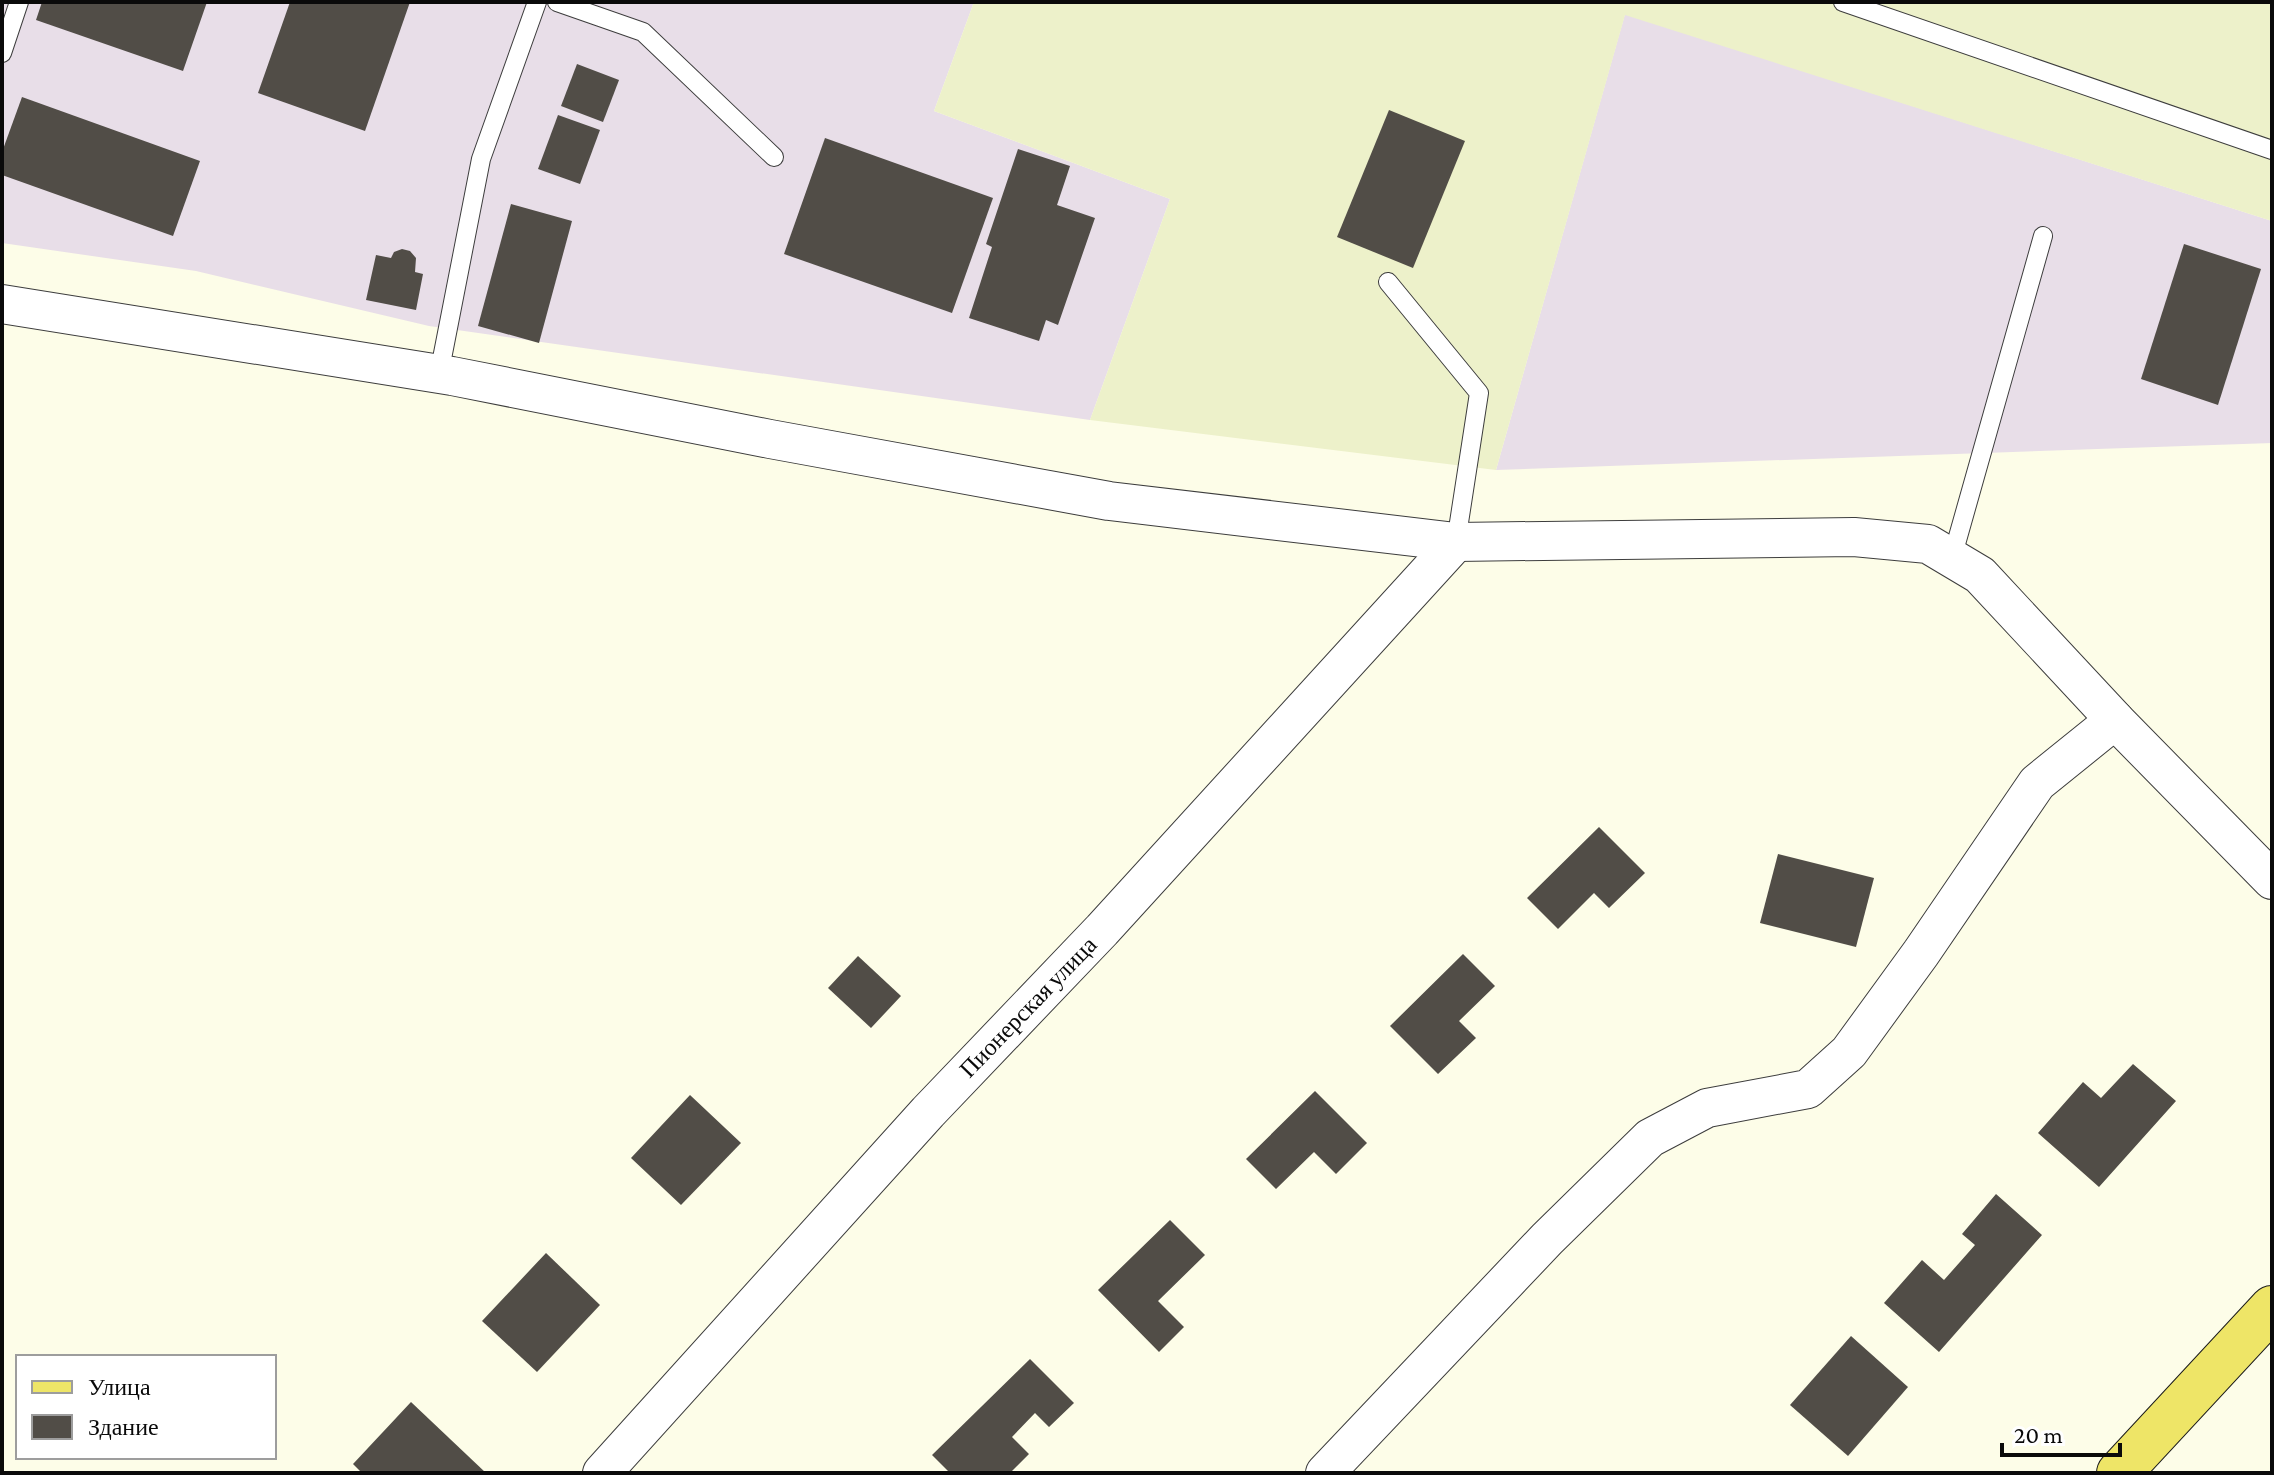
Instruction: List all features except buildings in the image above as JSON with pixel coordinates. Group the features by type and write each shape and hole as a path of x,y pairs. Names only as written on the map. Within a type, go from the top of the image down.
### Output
{"main road":[{"path":"2119,1473 2272,1308"}],"street":[{"path":"2,304 439,374 1109,501 1456,542 1854,537 1928,544 1980,575 2115,720 2272,880"},
{"name":"Пионерская улица","path":"602,1473 928,1112 1102,930 1456,542"},
{"path":"1325,1473 1547,1239 1650,1138 1707,1108 1808,1089 1849,1052 2037,783 2115,720"}],"lane":[{"path":"2,53 19,2"},
{"path":"439,374 481,159 537,2"},
{"path":"557,2 643,32 774,157"},
{"path":"1843,2 2272,150"},
{"path":"1952,558 2043,236"},
{"path":"1388,282 1479,393 1456,542"}],"shaded area":[{"path":"2,2 974,2 934,111 1170,199 1090,420 429,326 196,271 2,243"},
{"path":"1625,14 2272,221 2272,443 1496,470"}],"green space":[{"path":"974,2 2272,2 2272,221 1625,15 1496,470 1090,420 1170,199 934,111"}]}
